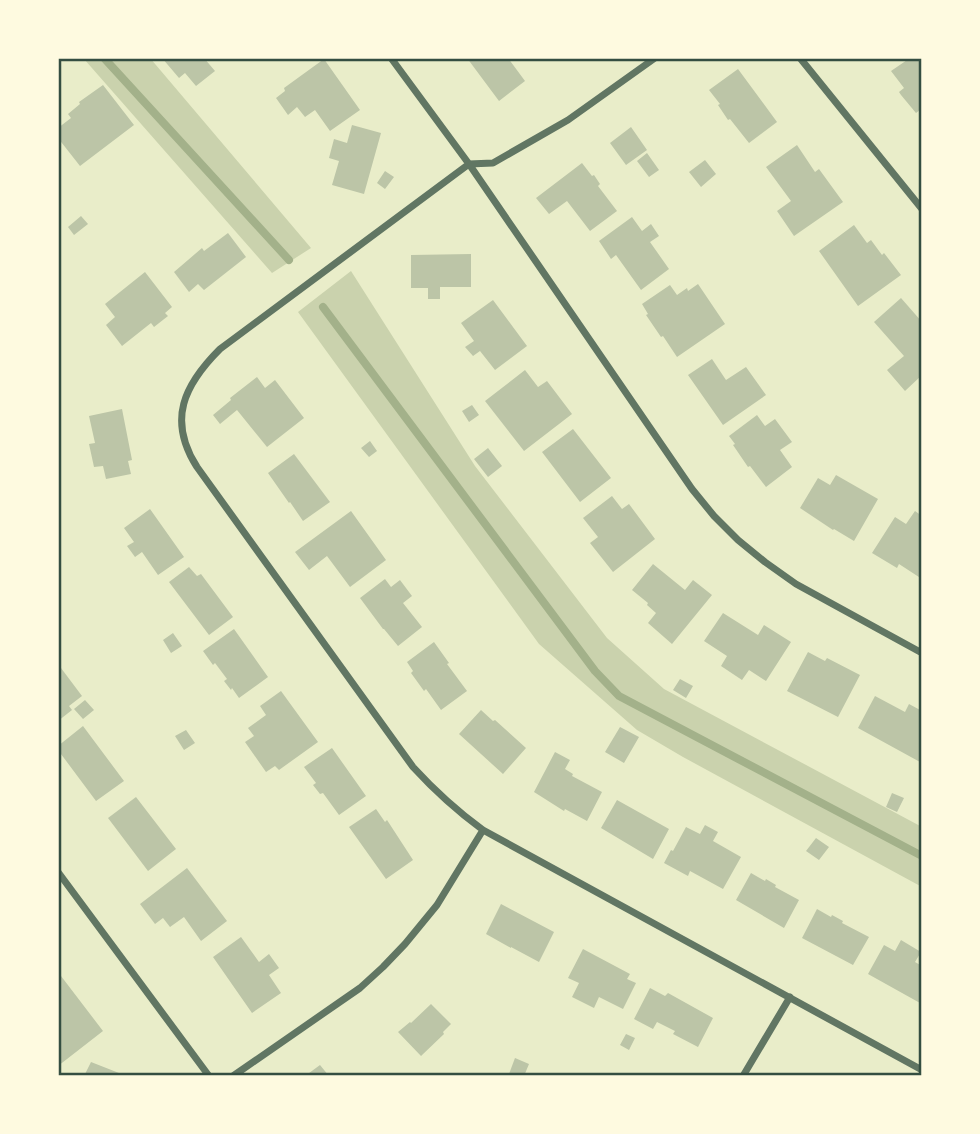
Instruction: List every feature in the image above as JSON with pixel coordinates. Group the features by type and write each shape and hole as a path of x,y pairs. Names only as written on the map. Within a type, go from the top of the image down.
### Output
{"street":[{"path":"391,58 469,164 692,489 714,516 738,540 796,583 922,653"},
{"path":"655,58 558,126 493,163 469,164 220,349 198,372 183,403 182,437 197,467 413,767 458,811 483,830 922,1070"},
{"path":"800,58 922,209"},
{"path":"233,1076 360,988 383,967 437,905 483,830"},
{"path":"58,872 209,1076"},
{"path":"743,1076 790,997"}],"green space":[{"path":"85,58 150,58 311,248 272,273"},
{"path":"351,271 475,466 607,638 664,689 922,827 922,887 637,730 539,644 298,312"}],"building":[{"path":"162,58 204,58 215,71 196,86 185,73 179,78"},
{"path":"467,58 508,58 525,81 499,101"},
{"path":"910,58 922,58 922,113 920,110 916,113 901,95 899,92 904,88 891,71"},
{"path":"324,59 360,110 330,131 315,110 305,117 297,107 288,115 276,98 285,91 284,88"},
{"path":"738,69 777,122 749,143 730,119 728,120 709,90"},
{"path":"103,85 134,125 80,166 58,138 58,128 71,118 68,114 79,102"},
{"path":"352,125 381,133 364,194 332,185 339,161 329,158 334,139 347,143"},
{"path":"631,127 647,150 626,165 610,143"},
{"path":"797,145 815,172 819,169 843,202 794,236 777,211 791,201 766,167"},
{"path":"647,153 659,170 649,177 637,161"},
{"path":"705,160 716,174 701,187 689,172"},
{"path":"582,163 592,176 594,175 600,184 598,186 617,211 590,231 567,201 549,214 536,198"},
{"path":"385,171 394,177 385,189 377,183"},
{"path":"81,216 88,224 74,235 68,227"},
{"path":"632,217 642,231 651,224 659,236 650,242 669,269 641,290 616,255 611,259 599,241"},
{"path":"854,225 867,243 871,240 901,275 858,306 819,251"},
{"path":"228,233 246,257 204,290 198,284 189,292 174,272 202,248 204,251"},
{"path":"471,254 471,287 440,287 440,299 428,299 428,288 411,288 411,255"},
{"path":"145,272 172,307 165,313 168,316 154,327 151,323 122,346 106,325 115,317 105,304"},
{"path":"698,284 725,324 677,357 646,315 648,314 642,304 670,285 677,295"},
{"path":"901,298 922,322 922,375 905,391 887,370 904,356 874,322"},
{"path":"493,300 527,346 495,370 480,351 473,356 465,347 474,341 461,323"},
{"path":"712,359 726,380 746,367 766,395 723,425 688,375"},
{"path":"525,370 538,387 547,381 572,414 524,451 485,401"},
{"path":"257,377 265,388 275,380 304,418 267,447 237,410 220,424 213,415"},
{"path":"472,405 479,415 469,422 462,411"},
{"path":"122,409 132,460 128,461 131,474 106,479 103,466 94,467 89,444 95,443 89,416"},
{"path":"757,415 765,426 775,419 792,442 780,450 792,467 766,487 750,466 748,467 729,436"},
{"path":"573,429 611,478 580,502 542,452"},
{"path":"370,441 377,451 369,457 361,448"},
{"path":"488,448 502,466 488,477 474,459"},
{"path":"294,454 330,502 303,521 268,473"},
{"path":"836,475 878,499 854,541 800,508 818,478 830,485"},
{"path":"612,496 622,509 629,504 655,539 613,572 590,543 598,537 583,518"},
{"path":"150,509 184,557 158,575 142,552 135,557 127,546 134,542 124,528"},
{"path":"351,511 386,560 350,587 327,556 309,570 295,552"},
{"path":"915,511 922,516 922,579 899,564 897,568 872,553 895,517 906,524"},
{"path":"653,564 685,590 693,580 712,595 672,644 648,623 656,613 632,590"},
{"path":"189,567 197,576 201,574 233,617 209,635 169,582"},
{"path":"385,579 391,587 400,580 412,596 403,603 422,627 398,646 360,598"},
{"path":"723,613 758,635 764,625 791,642 766,681 749,670 742,680 721,666 727,656 704,641"},
{"path":"234,629 268,677 239,698 224,681 227,679 215,663 213,665 203,651"},
{"path":"173,633 182,646 171,653 163,640"},
{"path":"434,642 467,691 441,710 411,673 413,671 407,662"},
{"path":"808,652 825,661 827,658 860,675 838,717 787,691"},
{"path":"58,664 82,696 69,706 72,710 58,721"},
{"path":"680,679 693,686 686,698 673,690"},
{"path":"281,691 318,742 279,770 275,766 266,772 245,742 254,736 248,728 266,715 260,706"},
{"path":"875,696 905,712 909,704 922,711 920,762 858,728"},
{"path":"85,700 94,710 83,719 74,709"},
{"path":"481,710 526,748 503,774 459,734"},
{"path":"83,726 124,781 96,801 58,750 58,746"},
{"path":"620,727 639,737 624,763 605,752"},
{"path":"186,730 195,743 184,750 175,736"},
{"path":"332,748 366,796 339,815 323,793 320,794 313,785 316,783 304,767"},
{"path":"555,752 570,760 565,769 573,774 572,776 602,792 587,821 565,809 564,811 534,792"},
{"path":"892,793 904,798 897,812 886,807"},
{"path":"136,797 176,849 148,871 108,818"},
{"path":"617,800 669,829 653,859 601,828"},
{"path":"376,809 385,822 387,820 413,860 386,879 349,827"},
{"path":"705,825 718,832 713,841 741,857 723,889 690,871 688,876 664,863 686,827 700,834"},
{"path":"816,838 829,847 819,860 806,851"},
{"path":"187,868 227,921 201,941 184,917 170,927 163,918 155,924 140,904"},
{"path":"751,873 765,881 766,879 799,900 784,928 736,900"},
{"path":"501,904 554,932 539,962 486,934"},
{"path":"817,909 869,937 853,965 802,938"},
{"path":"241,937 259,962 269,954 279,968 269,975 281,993 252,1013 213,957"},
{"path":"901,940 921,952 915,962 922,966 920,1003 868,974 884,945 895,951"},
{"path":"583,949 630,974 627,979 636,983 623,1009 599,997 594,1008 572,997 579,983 568,978"},
{"path":"61,976 103,1031 58,1066 58,979"},
{"path":"650,988 665,996 668,993 713,1018 698,1047 657,1022 653,1029 634,1019"},
{"path":"431,1004 451,1024 421,1056 398,1032"},
{"path":"626,1034 635,1038 629,1050 620,1045"},
{"path":"515,1058 529,1064 524,1076 509,1074"},
{"path":"91,1062 119,1073 117,1076 84,1076"},
{"path":"320,1065 329,1076 305,1076"}],"waterway":[{"path":"104,58 289,260"},
{"path":"323,307 595,671 619,696 922,856"}]}
